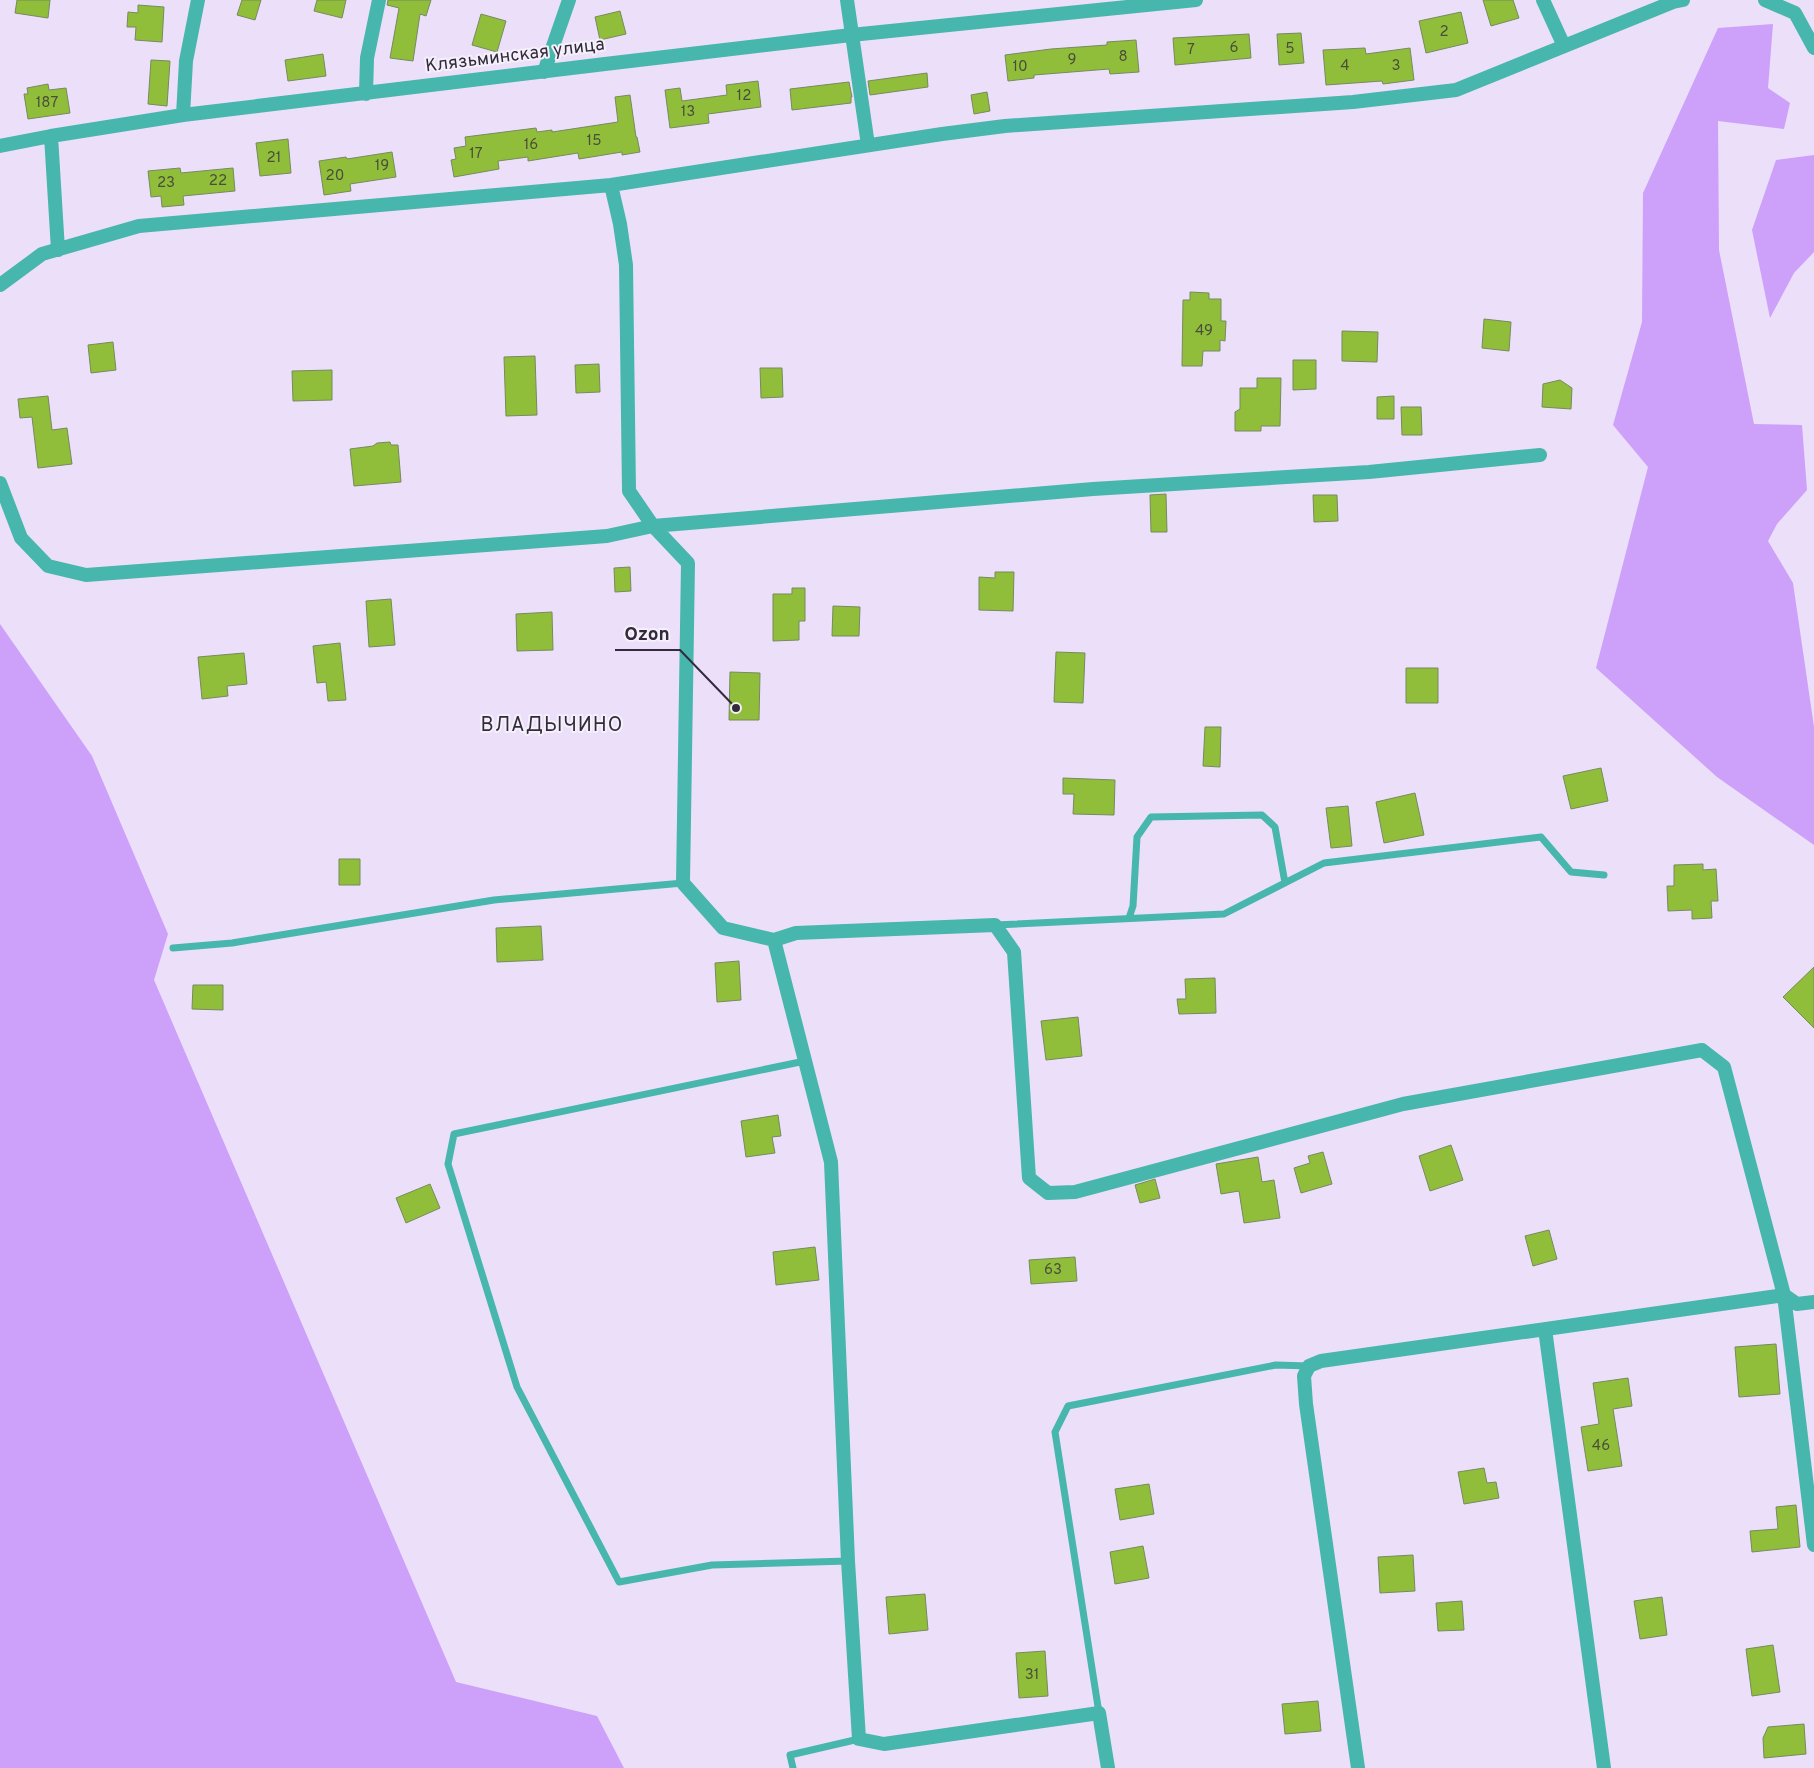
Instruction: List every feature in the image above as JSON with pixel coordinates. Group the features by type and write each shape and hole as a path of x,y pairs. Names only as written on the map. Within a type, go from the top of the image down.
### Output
{"street":[{"path":"183,116 186,60 198,0"},
{"path":"366,94 367,58 379,0"},
{"path":"544,72 569,0"},
{"path":"847,0 868,145"},
{"name":"Клязьминская улица","path":"0,146 51,136 183,116 851,35 1155,2 1196,0"},
{"path":"1542,0 1564,46"},
{"path":"0,285 42,254 138,226 611,185 1005,126 1352,102 1456,90 1673,2 1683,0"},
{"path":"1765,0 1795,12 1814,48"},
{"path":"51,136 58,250"},
{"path":"611,185 620,224 626,265 629,491 653,526 688,563 684,883 723,928 774,940 796,933 995,925 1014,952 1029,1178 1048,1193 1075,1192 1403,1104 1702,1050 1724,1067 1784,1295 1814,1545"},
{"path":"0,483 21,538 48,566 86,575 607,536 653,526 1093,489 1369,472 1540,455"},
{"path":"774,940 831,1162 848,1561 859,1739 884,1744 1099,1713 1108,1768"},
{"path":"1358,1768 1306,1404 1304,1376 1309,1366 1321,1361 1784,1295 1797,1304 1814,1302"},
{"path":"1544,1329 1604,1768"}],"lane":[{"path":"1129,918 1133,906 1137,837 1151,817 1262,815 1275,828 1285,883"},
{"path":"995,925 1224,914 1324,863 1541,836 1571,872 1604,875"},
{"path":"173,948 232,943 494,900 684,883"},
{"path":"805,1061 454,1134 448,1164 517,1388 619,1582 712,1565 848,1561"},
{"path":"1099,1713 1055,1432 1068,1406 1276,1365 1309,1366"},
{"path":"793,1768 790,1755 859,1739"}],"shaded area":[{"path":"1773,24 1768,88 1790,103 1784,129 1718,121 1719,250 1754,424 1802,425 1807,490 1777,524 1768,541 1793,583 1814,727 1814,845 1717,777 1596,668 1648,467 1613,425 1642,322 1643,193 1718,28"},
{"path":"1814,155 1814,252 1794,273 1770,318 1752,230 1776,160"},
{"path":"0,624 92,756 168,934 154,980 456,1682 597,1716 624,1768 0,1768"}],"building":[{"path":"17,0 50,0 48,18 15,13"},
{"path":"242,0 261,0 255,20 237,15"},
{"path":"317,0 346,0 342,18 314,11"},
{"path":"388,0 431,0 426,16 420,14 413,61 390,58 399,8 387,5"},
{"path":"1483,0 1513,0 1519,18 1491,26"},
{"path":"138,5 164,7 162,42 135,40 136,27 127,27 128,12 138,13"},
{"path":"620,11 626,34 600,40 595,17"},
{"path":"1461,12 1468,43 1426,53 1419,21"},
{"path":"481,14 506,21 497,52 472,45"},
{"path":"1301,33 1304,63 1279,65 1277,34"},
{"path":"1249,34 1251,58 1175,65 1173,38"},
{"path":"1136,40 1139,72 1110,74 1109,69 1034,75 1034,78 1008,81 1005,55 1107,45 1107,42"},
{"path":"1365,48 1366,54 1410,48 1414,80 1383,84 1382,81 1326,85 1323,50"},
{"path":"323,54 326,76 288,81 285,60"},
{"path":"151,60 170,61 167,106 148,104"},
{"path":"927,73 928,87 870,95 868,81"},
{"path":"758,81 761,107 708,114 709,123 670,128 665,90 680,88 682,101 727,95 726,85"},
{"path":"849,82 852,97 851,103 792,110 790,89"},
{"path":"48,84 49,90 66,88 70,113 28,119 24,94 28,94 27,88"},
{"path":"987,92 990,111 974,114 971,95"},
{"path":"630,95 640,152 622,155 622,152 579,159 578,153 528,161 528,157 498,161 499,169 454,177 451,160 456,159 454,148 466,146 465,137 536,128 537,132 552,130 552,132 618,122 615,97"},
{"path":"288,139 291,173 260,176 256,143"},
{"path":"392,152 396,177 350,184 351,191 324,195 319,161"},
{"path":"180,168 181,173 233,168 235,191 183,196 184,205 162,207 161,196 151,197 148,171"},
{"path":"1190,292 1209,293 1209,299 1221,299 1221,321 1226,321 1225,341 1220,340 1220,351 1203,351 1202,366 1182,366 1183,300 1190,300"},
{"path":"1484,319 1511,322 1509,351 1482,348"},
{"path":"1342,331 1378,332 1377,362 1342,361"},
{"path":"113,342 116,370 91,373 88,345"},
{"path":"535,356 537,415 506,416 504,357"},
{"path":"1293,360 1316,360 1316,389 1293,390"},
{"path":"599,364 600,392 576,393 575,365"},
{"path":"760,368 782,368 783,397 761,398"},
{"path":"332,370 332,400 293,401 292,371"},
{"path":"1257,378 1281,378 1280,426 1261,426 1261,431 1235,431 1235,412 1240,409 1240,388 1257,388"},
{"path":"1560,380 1572,388 1571,409 1542,407 1543,384"},
{"path":"48,396 52,430 67,428 72,464 38,468 32,417 20,418 18,399"},
{"path":"1394,396 1394,419 1377,419 1377,397"},
{"path":"1401,407 1421,407 1422,435 1402,435"},
{"path":"390,442 391,445 398,445 401,482 354,486 350,449"},
{"path":"1166,494 1167,532 1151,532 1150,495"},
{"path":"1313,495 1337,495 1338,521 1314,522"},
{"path":"630,567 631,591 615,592 614,568"},
{"path":"995,572 1014,572 1013,611 979,610 979,577 995,578"},
{"path":"792,588 805,588 805,621 799,621 799,640 773,641 773,594 792,594"},
{"path":"391,599 395,645 369,647 366,601"},
{"path":"833,606 860,607 859,636 832,636"},
{"path":"552,612 553,650 517,651 516,614"},
{"path":"340,643 346,700 328,701 326,682 317,683 313,646"},
{"path":"1056,652 1085,653 1083,703 1054,702"},
{"path":"244,653 247,684 227,686 228,696 202,699 198,657"},
{"path":"1406,668 1438,668 1438,703 1406,703"},
{"path":"730,672 760,673 759,720 729,720"},
{"path":"1205,727 1221,727 1220,767 1203,766"},
{"path":"1601,768 1608,801 1571,809 1563,776"},
{"path":"1063,778 1115,780 1114,815 1073,814 1074,794 1063,794"},
{"path":"1415,793 1424,835 1384,843 1376,802"},
{"path":"1348,806 1352,846 1331,848 1326,808"},
{"path":"339,859 360,859 360,885 339,885"},
{"path":"1703,864 1703,870 1716,869 1718,901 1711,901 1712,918 1692,919 1692,910 1668,911 1667,886 1674,886 1674,865"},
{"path":"541,926 543,960 497,962 496,928"},
{"path":"739,961 741,1000 717,1002 715,963"},
{"path":"1814,967 1814,1028 1783,997"},
{"path":"1215,978 1216,1013 1179,1014 1177,999 1186,999 1185,979"},
{"path":"193,985 223,985 223,1010 192,1009"},
{"path":"1078,1017 1082,1056 1046,1060 1041,1021"},
{"path":"778,1115 781,1136 772,1137 775,1153 746,1157 741,1121"},
{"path":"1451,1145 1463,1180 1430,1191 1419,1156"},
{"path":"1323,1152 1332,1184 1301,1193 1294,1168 1310,1163 1308,1156"},
{"path":"1258,1157 1262,1182 1274,1180 1280,1218 1244,1223 1239,1191 1221,1194 1216,1164"},
{"path":"1155,1179 1160,1198 1140,1203 1135,1185"},
{"path":"430,1184 440,1208 406,1223 396,1198"},
{"path":"1549,1230 1557,1259 1533,1266 1525,1236"},
{"path":"815,1247 819,1280 776,1285 773,1252"},
{"path":"1075,1257 1077,1281 1031,1284 1029,1260"},
{"path":"1776,1344 1780,1394 1739,1397 1735,1347"},
{"path":"1628,1378 1632,1406 1613,1409 1622,1466 1588,1471 1581,1427 1599,1424 1593,1383"},
{"path":"1484,1468 1487,1483 1496,1482 1499,1498 1464,1504 1458,1472"},
{"path":"1149,1484 1154,1514 1120,1520 1115,1489"},
{"path":"1796,1505 1800,1547 1752,1552 1750,1531 1778,1529 1776,1507"},
{"path":"1143,1546 1149,1578 1115,1584 1110,1552"},
{"path":"1413,1555 1415,1591 1380,1593 1378,1557"},
{"path":"925,1594 928,1630 889,1634 886,1597"},
{"path":"1662,1597 1667,1635 1640,1639 1634,1601"},
{"path":"1462,1601 1464,1630 1438,1631 1436,1603"},
{"path":"1773,1645 1780,1692 1752,1696 1746,1649"},
{"path":"1045,1651 1048,1696 1019,1698 1016,1653"},
{"path":"1318,1701 1321,1731 1285,1734 1282,1704"},
{"path":"1804,1724 1806,1754 1764,1758 1763,1738 1768,1727"}],"place":[{"name":"Ozon","path":"736,708"}],"district":[{"name":"ВЛАДЫЧИНО","path":"552,726"}]}
